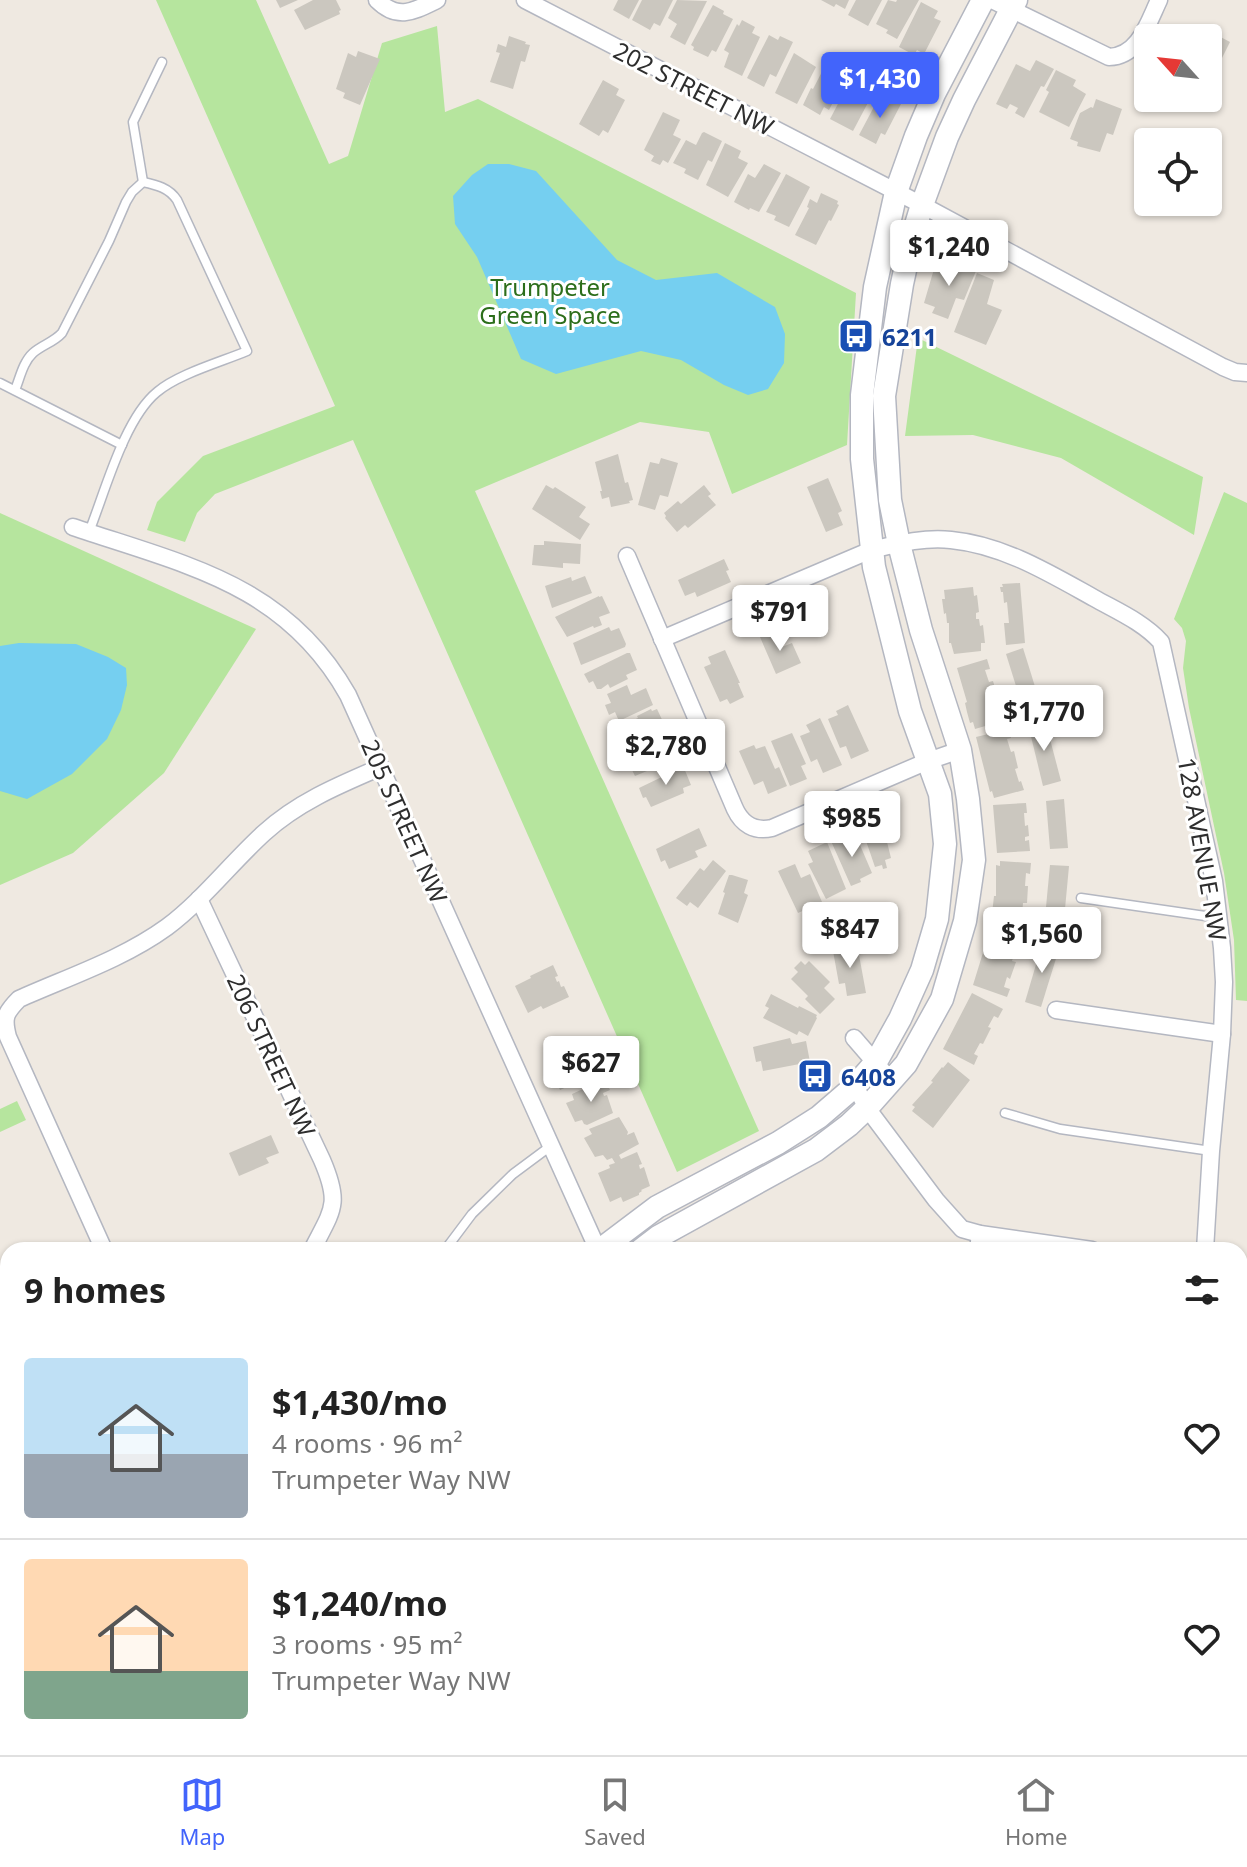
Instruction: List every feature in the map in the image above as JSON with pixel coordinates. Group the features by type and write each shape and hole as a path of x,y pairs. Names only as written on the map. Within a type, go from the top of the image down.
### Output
{"street":[{"path":"377,0 394,12 401,13 437,0"},
{"name":"202 STREET NW","path":"525,0 922,205 1223,367 1247,373"},
{"path":"610,1242 657,1207 778,1143 819,1117 855,1086 876,1062 900,1019 937,919 945,844 940,794 910,711 871,550 862,459 862,395 875,287 896,192 934,94 983,0"},
{"path":"651,1242 816,1150 849,1125 906,1064 942,999 965,921 974,860 960,750 921,630 890,500 884,396 902,284 912,238 943,148 1007,3 1109,57 1122,55 1135,47 1159,0"},
{"name":"205 STREET NW","path":"81,530 165,558 248,592 289,621 324,658 337,677 381,767 595,1242"},
{"name":"128 AVENUE NW","path":"899,544 928,539 952,540 1011,555 1144,627 1161,642 1214,881 1224,982 1205,1242"},
{"path":"662,639 871,550 899,544"},
{"path":"627,556 735,809 750,826 772,828 960,750"},
{"path":"100,1242 8,1037 5,1017 9,1010 19,999 151,938 183,914 282,819 317,795 381,767"},
{"name":"206 STREET NW","path":"199,899 333,1189 331,1214 316,1242"},
{"path":"1056,1010 1222,1034"},
{"path":"854,1038 892,1082"},
{"path":"855,1086 867,1108 936,1200 962,1229 979,1242"}],"lane":[{"path":"143,182 133,122 162,62"},
{"path":"15,390 26,361 33,352 62,333 126,202 143,182"},
{"path":"81,530 132,423 144,405 156,393 182,378 247,351 177,200 163,188 143,182"},
{"path":"0,383 122,445"},
{"path":"1081,898 1219,918"},
{"path":"1005,1113 1060,1129 1211,1151"},
{"path":"451,1242 472,1214 513,1174 552,1145"}],"green space":[{"name":"Trumpeter Green Space","path":"156,0 256,0 329,164 348,156 382,43 437,26 445,112 478,99 856,293 847,445 732,494 709,432 640,422 475,491 759,1131 677,1172 353,440 215,494 197,513 185,542 147,530 157,502 203,456 335,406"},
{"path":"918,338 1203,477 1194,535 1061,458 973,435 905,436"},
{"path":"1224,492 1247,503 1247,1001 1236,1000 1234,940 1224,873 1189,708 1183,668 1186,641 1182,628 1174,619"},
{"path":"0,513 256,629 164,773 73,853 0,885"},
{"path":"17,1101 26,1120 0,1132 0,1109"}],"water":[{"path":"488,164 509,164 536,171 617,260 656,280 717,273 775,307 785,334 784,363 768,389 748,395 681,360 641,351 556,374 521,359 477,257 455,224 453,196 472,175"},
{"path":"19,643 76,644 126,668 127,685 121,710 107,739 72,774 27,799 0,791 0,646"}],"building":[{"path":"276,0 298,0 280,8"},
{"path":"313,0 336,0 340,14 305,30 294,10"},
{"path":"618,0 639,0 629,19 613,10"},
{"path":"642,0 673,0 660,26 654,23 650,30 632,20"},
{"path":"677,0 707,1 685,45 670,37 677,24 668,18"},
{"path":"821,0 849,0 845,9"},
{"path":"856,0 882,0 868,26 848,15"},
{"path":"888,0 919,0 897,39 876,24"},
{"path":"921,2 938,11 934,18 941,21 924,54 917,50 914,55 899,47"},
{"path":"713,5 733,19 716,52 712,50 708,57 693,50 691,45"},
{"path":"742,20 755,27 752,33 760,37 742,76 724,67 729,53 724,50"},
{"path":"769,35 793,42 776,77 770,74 764,87 747,78"},
{"path":"509,36 530,45 525,62 521,61 513,89 490,82 500,53 496,52 498,44 506,47"},
{"path":"1222,38 1230,42 1222,58"},
{"path":"358,51 380,59 360,105 343,98 345,93 336,89 348,53 356,57"},
{"path":"794,53 816,67 797,104 775,93"},
{"path":"1036,60 1054,69 1024,118 1015,113 1018,108 1010,104 1007,109 996,104 1016,64 1030,71"},
{"path":"826,64 846,77 829,110 824,107 820,115 803,105"},
{"path":"1056,70 1076,80 1073,86 1086,94 1069,127 1039,112"},
{"path":"603,80 619,89 616,95 625,100 608,133 603,130 599,136 579,124"},
{"path":"850,81 872,95 853,131 830,119"},
{"path":"884,96 901,104 885,135 881,133 876,144 859,135 876,103 879,105"},
{"path":"1096,99 1122,109 1113,135 1107,133 1100,152 1077,146 1078,142 1070,139 1080,113 1093,108"},
{"path":"663,112 680,120 673,135 681,139 668,163 663,160 660,165 651,161 654,156 644,150"},
{"path":"704,132 722,141 712,162 708,160 698,180 673,163 686,140 696,145"},
{"path":"725,143 741,151 738,158 748,163 728,197 706,185"},
{"path":"764,164 781,173 759,212 734,202 748,174 755,178"},
{"path":"786,174 810,187 789,227 766,212"},
{"path":"821,193 838,201 839,205 816,245 795,235 809,208 810,199 817,203"},
{"path":"950,259 976,271 964,300 956,298 948,319 932,313 935,307 924,303 934,269 944,273"},
{"path":"977,273 994,280 987,304 1002,310 986,345 954,332"},
{"path":"618,454 633,500 611,507 609,497 602,499 595,462"},
{"path":"661,458 678,463 668,497 660,495 655,510 638,505 650,462 659,464"},
{"path":"828,478 842,511 838,513 843,525 826,532 807,487"},
{"path":"546,485 555,487 586,507 579,517 590,524 580,540 532,509"},
{"path":"704,485 716,505 688,528 685,525 677,532 664,513"},
{"path":"544,541 581,544 580,564 563,563 563,568 532,565 534,545 544,545"},
{"path":"724,559 731,582 697,597 695,592 685,596 678,580"},
{"path":"585,576 592,593 552,608 545,586 571,577 572,581"},
{"path":"1020,583 1025,643 1006,645 1004,623 1009,623 1007,602 1004,603 1000,587 1003,587 1002,584"},
{"path":"973,587 979,612 976,619 979,619 980,626 983,625 985,643 981,643 981,651 954,654 949,643 949,623 944,614 944,590"},
{"path":"602,596 610,613 599,617 602,625 567,637 555,617"},
{"path":"609,627 611,631 619,628 625,647 581,665 573,643"},
{"path":"774,631 782,647 792,643 801,663 776,674 760,637"},
{"path":"1023,648 1042,709 1025,715 1006,654"},
{"path":"725,650 744,697 730,704 727,699 720,702 704,667 711,664 708,657"},
{"path":"630,653 637,670 626,675 628,679 601,689 597,689 593,681 589,683 584,674"},
{"path":"987,659 990,669 985,670 989,682 993,681 999,712 1003,710 1006,720 975,729 973,722 970,723 957,668"},
{"path":"627,685 631,695 646,688 653,705 619,721 615,712 609,715 605,705 611,703 607,694"},
{"path":"848,705 869,751 851,759 846,746 840,748 828,719 838,715 836,711"},
{"path":"651,709 657,709 665,726 651,733 653,737 627,748 623,738 618,741 613,729"},
{"path":"820,718 842,765 823,773 817,759 811,762 800,736 810,732 806,725"},
{"path":"1045,720 1061,781 1043,786 1028,724"},
{"path":"1009,729 1011,738 1007,739 1011,752 1014,751 1018,768 1015,769 1024,790 994,798 976,737"},
{"path":"792,733 806,764 801,766 807,779 790,786 771,741"},
{"path":"659,741 661,746 671,741 680,761 661,770 659,766 635,776 628,762 634,759 632,752"},
{"path":"754,745 756,749 765,746 787,786 768,794 763,781 754,785 739,751"},
{"path":"679,766 680,769 684,768 691,785 683,788 684,793 651,807 639,788"},
{"path":"1064,799 1068,848 1050,849 1046,801"},
{"path":"1026,803 1025,826 1028,825 1029,836 1025,837 1025,841 1029,840 1030,851 997,853 993,805"},
{"path":"882,822 891,858 885,860 887,868 883,869 882,865 875,867 865,838 871,836 868,826"},
{"path":"699,828 707,846 695,851 698,857 669,869 665,860 661,862 656,849"},
{"path":"848,833 851,840 856,840 860,845 872,873 851,886 831,841"},
{"path":"827,842 846,889 826,899 808,864 813,862 808,851"},
{"path":"713,860 726,871 698,908 690,902 687,906 676,898 700,868 704,871"},
{"path":"1000,861 1031,863 1030,874 1026,873 1027,903 1023,903 1022,915 1027,916 1026,926 991,923 996,896 996,865 1000,866"},
{"path":"795,864 801,878 810,874 822,902 816,905 818,909 809,913 807,909 798,913 778,871"},
{"path":"1050,865 1069,866 1063,930 1044,928"},
{"path":"729,875 748,880 744,893 748,895 738,923 718,914"},
{"path":"990,930 1024,939 1020,949 1016,949 1012,961 1016,962 1004,987 1010,989 1007,997 973,985"},
{"path":"857,944 866,993 847,996 845,983 839,984 833,951"},
{"path":"1042,944 1059,949 1041,1007 1025,1002"},
{"path":"801,961 805,965 809,961 830,982 824,988 835,999 820,1014 791,979 798,972 794,968"},
{"path":"553,965 557,982 564,986 569,997 528,1013 515,986"},
{"path":"972,993 1003,1009 998,1018 994,1016 983,1044 980,1043 974,1054 978,1056 974,1065 943,1049"},
{"path":"771,994 817,1015 808,1036 799,1031 797,1035 763,1018 769,1008 765,1006"},
{"path":"790,1038 792,1044 806,1041 810,1062 763,1071 761,1061 756,1062 753,1047"},
{"path":"587,1040 594,1062 597,1061 603,1073 560,1090 547,1061"},
{"path":"948,1062 970,1080 933,1128 912,1111 915,1107 912,1105"},
{"path":"605,1079 610,1090 603,1093 607,1095 613,1113 587,1125 582,1120 575,1122 566,1103 574,1100 572,1094"},
{"path":"619,1117 627,1135 634,1132 639,1144 619,1155 621,1159 637,1152 642,1164 639,1165 640,1169 644,1167 650,1186 623,1202 621,1197 610,1202 598,1173 615,1163 612,1158 607,1160 603,1155 595,1157 584,1138 592,1134 589,1129"},
{"path":"271,1135 279,1153 266,1158 269,1163 239,1176 229,1153"}],"place":[{"name":"6211","path":"856,336"},
{"name":"6408","path":"815,1076"}]}
